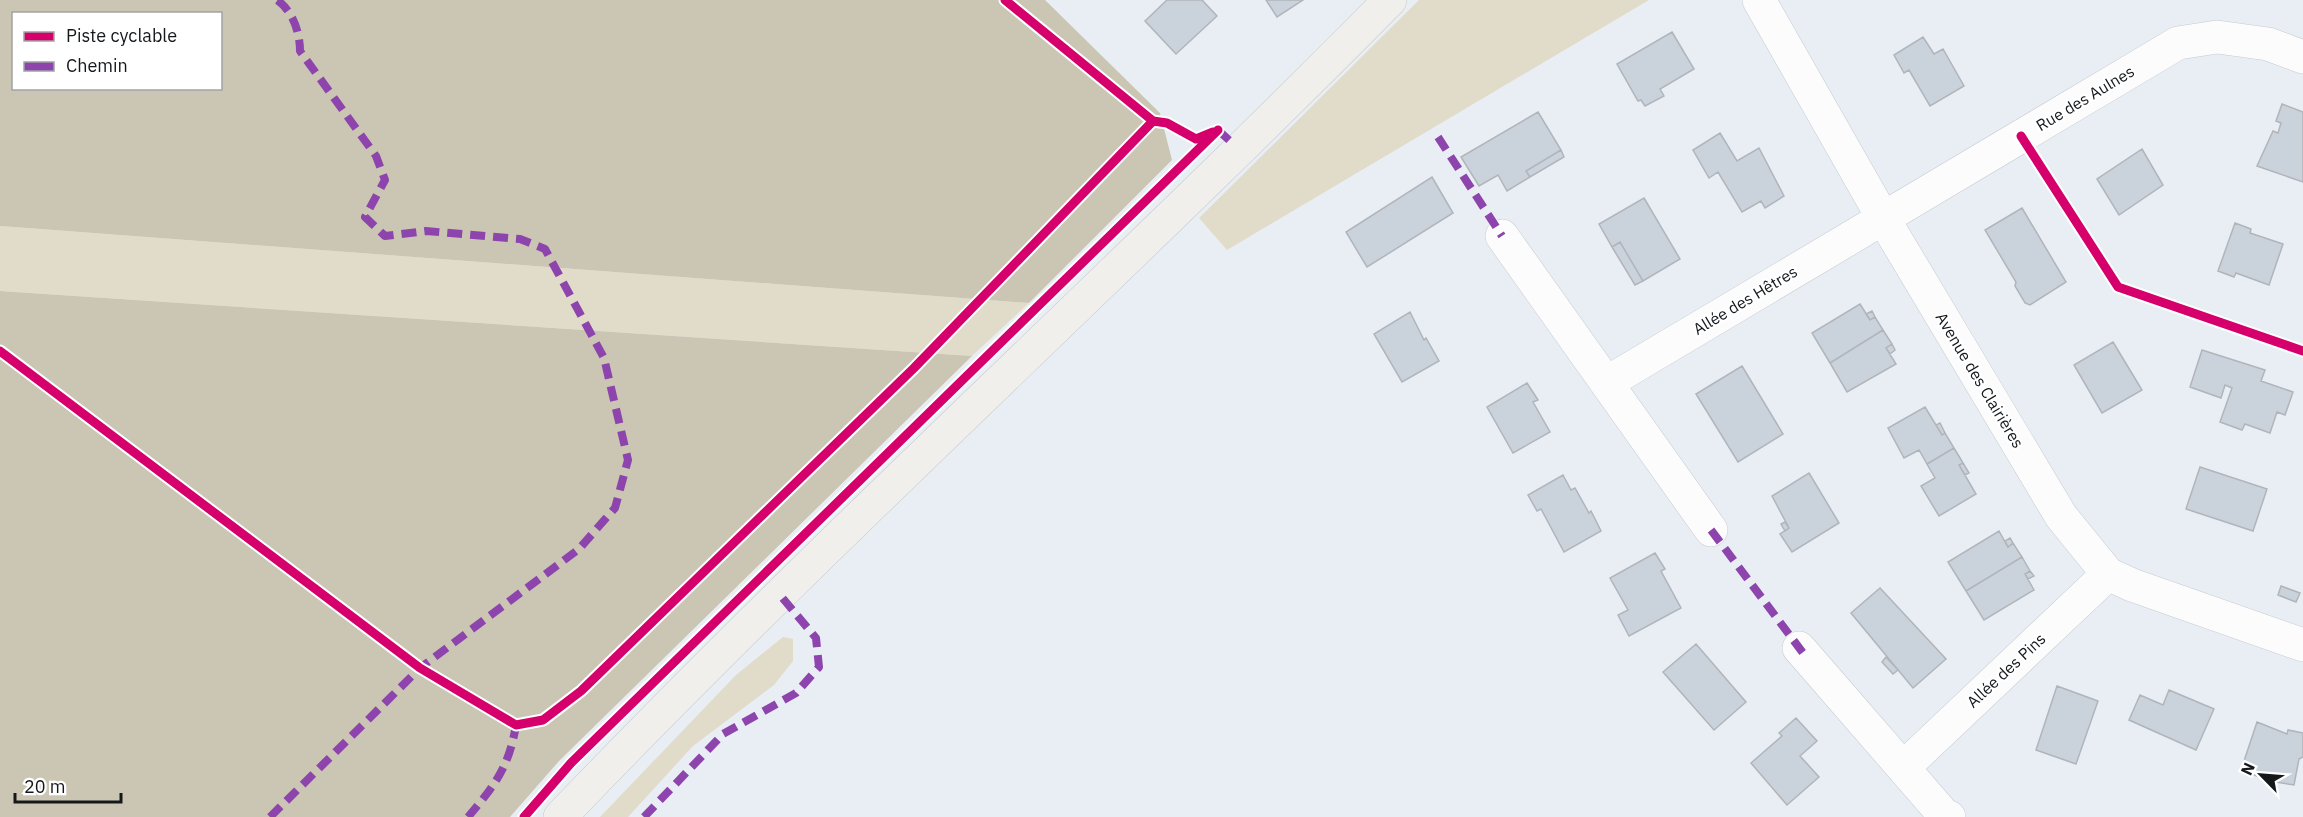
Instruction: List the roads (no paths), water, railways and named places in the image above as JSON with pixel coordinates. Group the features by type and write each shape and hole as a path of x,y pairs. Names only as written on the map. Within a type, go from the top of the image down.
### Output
{"main road":[{"path":"560,817 681,690 1240,151 1390,0"},
{"path":"583,817 681,690"}],"street":[{"name":"Avenue des Clairières","path":"1759,0 1883,218 2061,516 2108,574 2132,585 2303,645"},
{"name":"Rue des Aulnes","path":"1883,218 2178,43 2217,37 2268,44 2303,57"},
{"name":"Allée des Hêtres","path":"1608,382 1883,218"},
{"path":"1502,236 1608,382 1711,530"},
{"name":"Allée des Pins","path":"1904,767 2108,574"},
{"path":"1799,648 1944,815 1949,817"}]}
